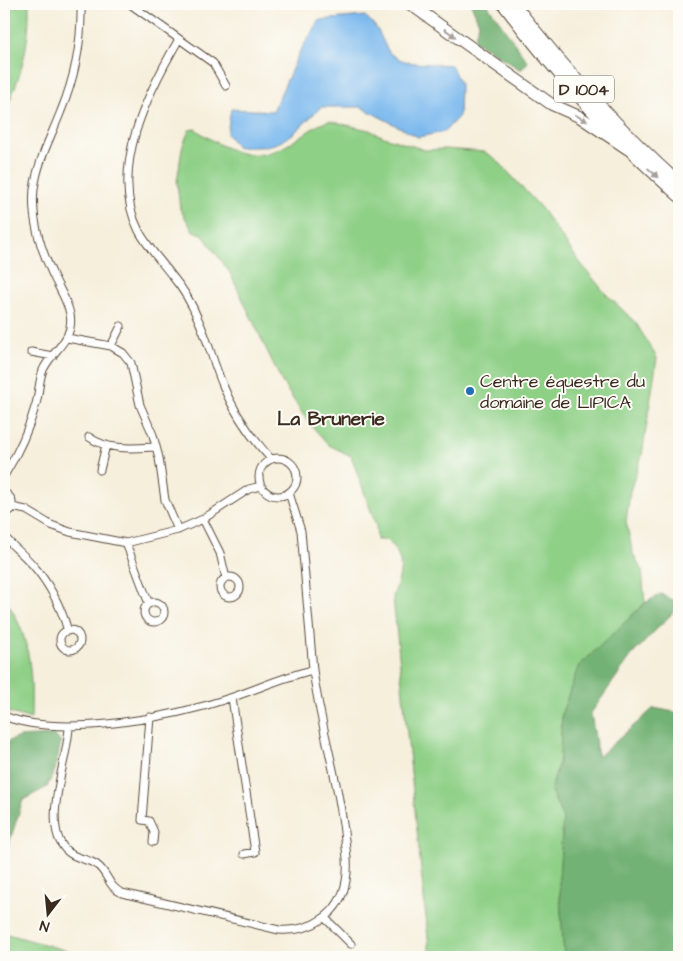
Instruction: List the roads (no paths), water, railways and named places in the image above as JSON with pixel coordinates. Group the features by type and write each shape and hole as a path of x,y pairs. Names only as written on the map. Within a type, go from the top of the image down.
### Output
{"highway":[{"path":"410,4 551,104 580,117 628,149"},
{"name":"D 1004","path":"503,4 570,86 628,149 679,196"},
{"name":"D 1004","path":"514,4 576,80 620,127 679,183"}],"street":[{"path":"4,476 26,436 43,370 67,338 70,316 38,234 33,202 41,158 62,110 73,75 80,35 81,4"},
{"path":"130,4 213,63 226,86"},
{"path":"179,38 152,92 131,152 127,177 129,205 144,239 176,279 190,302 206,336 221,382 232,404 241,420 271,459"},
{"path":"111,346 121,326"},
{"path":"67,338 111,346 123,353 131,363 140,405 156,448 165,500 178,530"},
{"path":"31,352 53,356"},
{"path":"89,437 106,446 156,448"},
{"path":"100,470 106,446"},
{"path":"271,459 283,459 296,470 296,482 289,493 276,496 270,495 260,486 259,473 266,462 271,459"},
{"path":"12,507 26,510 51,525 70,532 126,543 178,530 203,519 238,495 260,486"},
{"path":"4,493 12,500 12,507 4,514"},
{"path":"69,726 56,804 57,837 70,854 100,867 114,889 126,894 279,930 300,930 325,918 338,902 344,890 347,855 336,773 322,718 313,670 307,621 307,572 301,531 289,493"},
{"path":"203,519 220,553 226,578"},
{"path":"4,536 33,565 43,578 59,605 68,630"},
{"path":"126,543 149,604"},
{"path":"4,716 42,726 69,726 150,717 232,698 299,673 313,670"},
{"path":"232,698 255,852 244,854"},
{"path":"150,717 142,820 149,821 154,832 153,842"},
{"path":"325,918 351,944"}],"water":[{"path":"365,16 376,28 387,49 399,59 416,63 451,65 460,84 459,116 444,132 418,137 361,107 321,107 301,127 285,139 266,146 237,147 227,134 231,109 273,111 300,51 320,20"}],"place":[{"name":"Centre équestre du domaine de LIPICA","path":"470,391"}],"district":[{"name":"La Brunerie","path":"331,418"}]}
